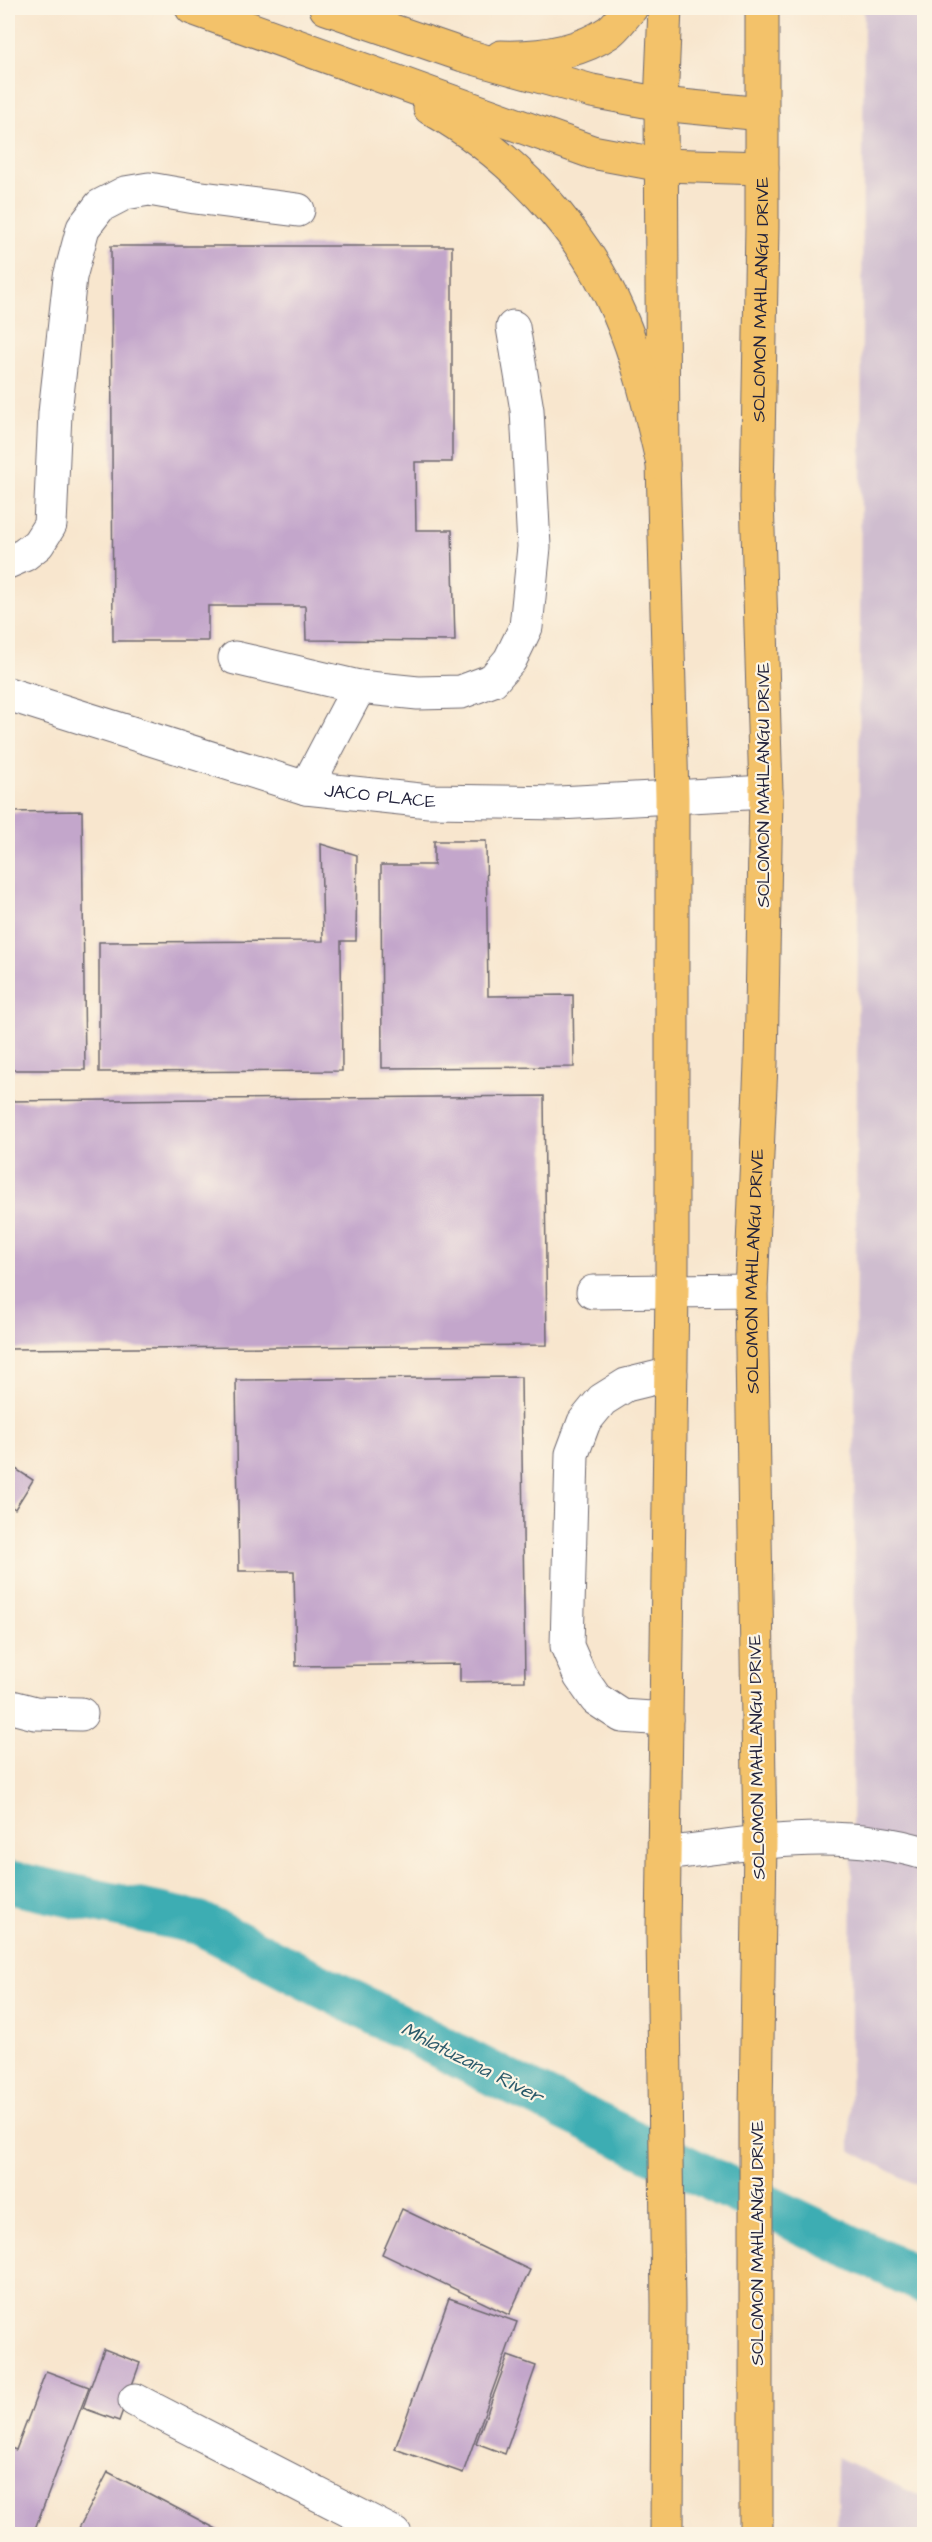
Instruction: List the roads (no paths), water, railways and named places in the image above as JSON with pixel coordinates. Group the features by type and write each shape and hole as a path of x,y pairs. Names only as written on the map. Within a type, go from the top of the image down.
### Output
{"main road":[{"path":"192,8 592,152 662,165 762,168"},
{"path":"326,8 463,55 592,91 662,104 762,114"},
{"path":"463,55 527,57 571,50 610,31 631,8"},
{"path":"665,8 662,104 663,464 672,797 672,1289 663,1912 668,2306 667,2535"},
{"name":"SOLOMON MAHLANGU DRIVE","path":"756,2535 759,1842 751,1290 761,1064 766,792 757,497 762,8"},
{"path":"361,69 448,118 501,157 555,211 591,264 619,314 644,385 663,464"}],"lane":[{"path":"8,562 24,555 38,544 50,525 55,413 70,277 83,228 100,206 125,193 149,189 298,210"},
{"path":"235,658 358,687 417,693 461,693 493,680 510,660 526,627 534,535 527,410 513,327"},
{"path":"306,788 358,687"},
{"name":"JACO PLACE","path":"8,694 306,788 429,801 559,802 766,792"},
{"path":"593,1292 672,1289 751,1290"},
{"path":"666,1719 622,1716 596,1699 580,1676 567,1646 572,1454 584,1422 602,1400 626,1386 671,1374"},
{"path":"8,1706 35,1713 81,1714"},
{"path":"665,1854 759,1842 826,1839 914,1850 924,1878"},
{"path":"135,2400 395,2535"}],"waterway":[{"name":"Mhlatuzana River","path":"8,1882 199,1923 497,2076 924,2282"}]}
